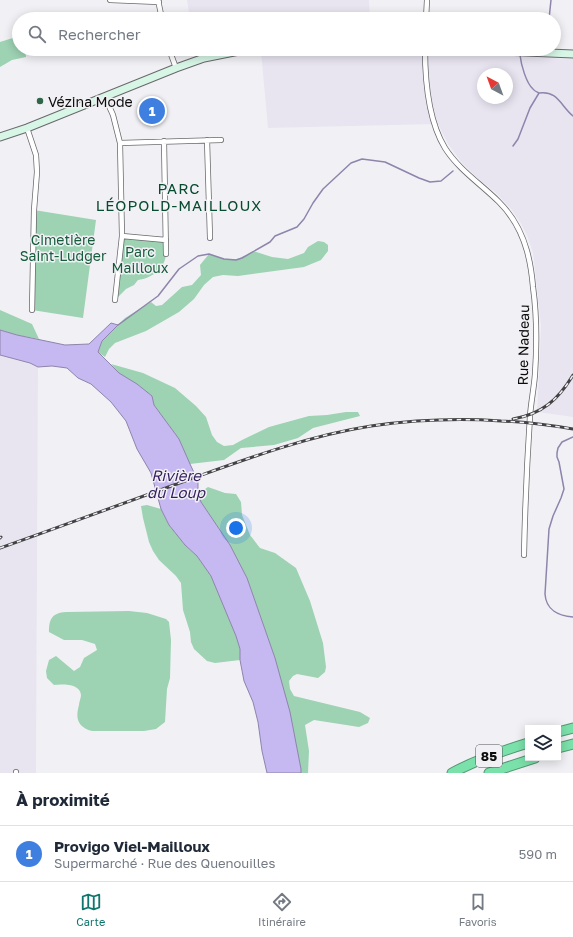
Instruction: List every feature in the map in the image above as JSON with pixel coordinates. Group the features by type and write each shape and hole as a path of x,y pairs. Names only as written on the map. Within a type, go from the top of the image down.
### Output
{"highway":[{"path":"561,732 573,730"},
{"name":"85","path":"452,773 496,753 525,744"},
{"path":"561,747 573,744"},
{"path":"561,751 573,748"},
{"name":"85","path":"483,773 525,757"},
{"path":"489,773 526,761"}],"main road":[{"path":"561,53 573,54"},
{"path":"0,138 176,68 214,56"}],"street":[{"path":"110,0 158,1 160,12"},
{"path":"426,12 427,0"},
{"path":"172,56 176,68"},
{"name":"Rue Nadeau","path":"426,56 427,86 438,135 446,150 459,166 509,213 521,234 527,252 536,308 537,328 535,375 530,415 524,555"},
{"path":"105,97 113,114 120,143 122,236 115,300"},
{"path":"27,128 36,155 37,172 34,210 32,310"},
{"path":"207,140 210,238"},
{"path":"120,143 221,140"},
{"path":"164,141 166,254"},
{"path":"122,236 166,240"}],"shaded area":[{"path":"187,0 369,0 370,12 189,12"},
{"path":"261,56 514,56 573,59 573,417 537,412 541,326 533,253 527,235 512,210 495,192 477,178 462,163 448,144 438,124 268,128"},
{"path":"0,355 30,363 38,367 36,773 0,773"}],"green space":[{"path":"12,38 12,56 26,57 12,60 0,67 0,42"},
{"name":"Cimetière Saint-Ludger","path":"34,210 96,220 83,318 32,310"},
{"name":"Parc Mailloux","path":"122,236 166,240 166,252 163,264 157,272 153,275 138,280 115,300"},
{"path":"318,241 324,242 328,245 328,251 321,260 304,267 238,276 223,275 213,277 204,285 194,299 179,312 146,331 115,343 109,349 105,357 98,352 102,341 125,318 151,302 156,306 162,305 182,287 192,285 201,275 200,265 209,254 232,260 241,258 253,251 272,257 288,259 304,253 308,247"},
{"path":"0,310 32,324 39,339 0,330"},
{"path":"111,364 143,373 175,388 196,406 206,417 212,435 217,442 224,446 233,445 269,427 309,416 358,412 360,416 313,428 298,438 274,445 241,448 224,460 190,464 179,439 154,405 152,396 137,384 119,373"},
{"path":"208,487 225,493 236,494 241,502 242,515 250,535 260,548 275,553 296,568 310,601 323,643 326,667 325,672 318,678 297,674 293,676 289,681 290,689 294,696 360,712 370,718 368,723 359,727 314,720 305,725 309,751 308,773 301,773 275,658 247,578 230,545 201,502 198,494"},
{"path":"147,505 161,509 169,525 185,545 197,556 211,576 236,636 240,649 240,660 215,663 207,661 194,649 183,610 181,583 176,576 159,560 149,542 141,506"},
{"path":"129,611 147,613 166,619 169,622 171,640 170,678 167,689 165,722 156,729 144,731 92,731 81,725 79,722 77,714 81,696 80,691 74,686 70,685 54,685 47,678 46,671 49,660 56,656 74,671 80,667 84,658 97,650 95,644 82,640 64,640 49,632 51,620 54,615 66,612"}],"water":[{"name":"Rivière du Loup","path":"111,323 118,325 102,341 98,352 119,373 137,384 152,396 154,405 179,439 198,481 198,494 201,502 230,545 247,578 275,658 290,712 301,773 267,773 258,722 253,702 244,681 240,660 240,649 236,636 211,576 197,556 185,545 169,525 161,509 151,473 137,449 126,421 111,402 91,384 78,378 67,368 52,366 38,367 30,363 0,355 0,330 65,345 89,344"}],"waterway":[{"path":"550,12 551,0"},
{"path":"520,56 526,78 530,86 539,93"},
{"path":"539,93 555,96 573,116"},
{"path":"513,146 518,139 530,108 539,93"},
{"path":"118,325 158,296 179,269 198,256 209,254 224,259 236,260 270,242 275,236 297,227 304,219 323,189 351,163 362,159 385,162 430,182 441,181 453,171"},
{"path":"573,437 562,442 557,453 564,489 549,529 545,594 548,604 554,611 558,614 573,617"}],"railway":[{"path":"513,419 532,414 555,399 573,375"},
{"path":"0,548 254,457 300,442 347,430 403,422 436,420 519,422 573,429"}],"place":[{"name":"Vézina Mode","path":"40,101"},
{"name":"Provigo Viel-Mailloux","path":"152,111"}],"district":[{"name":"PARC LÉOPOLD-MAILLOUX","path":"179,196"}]}
